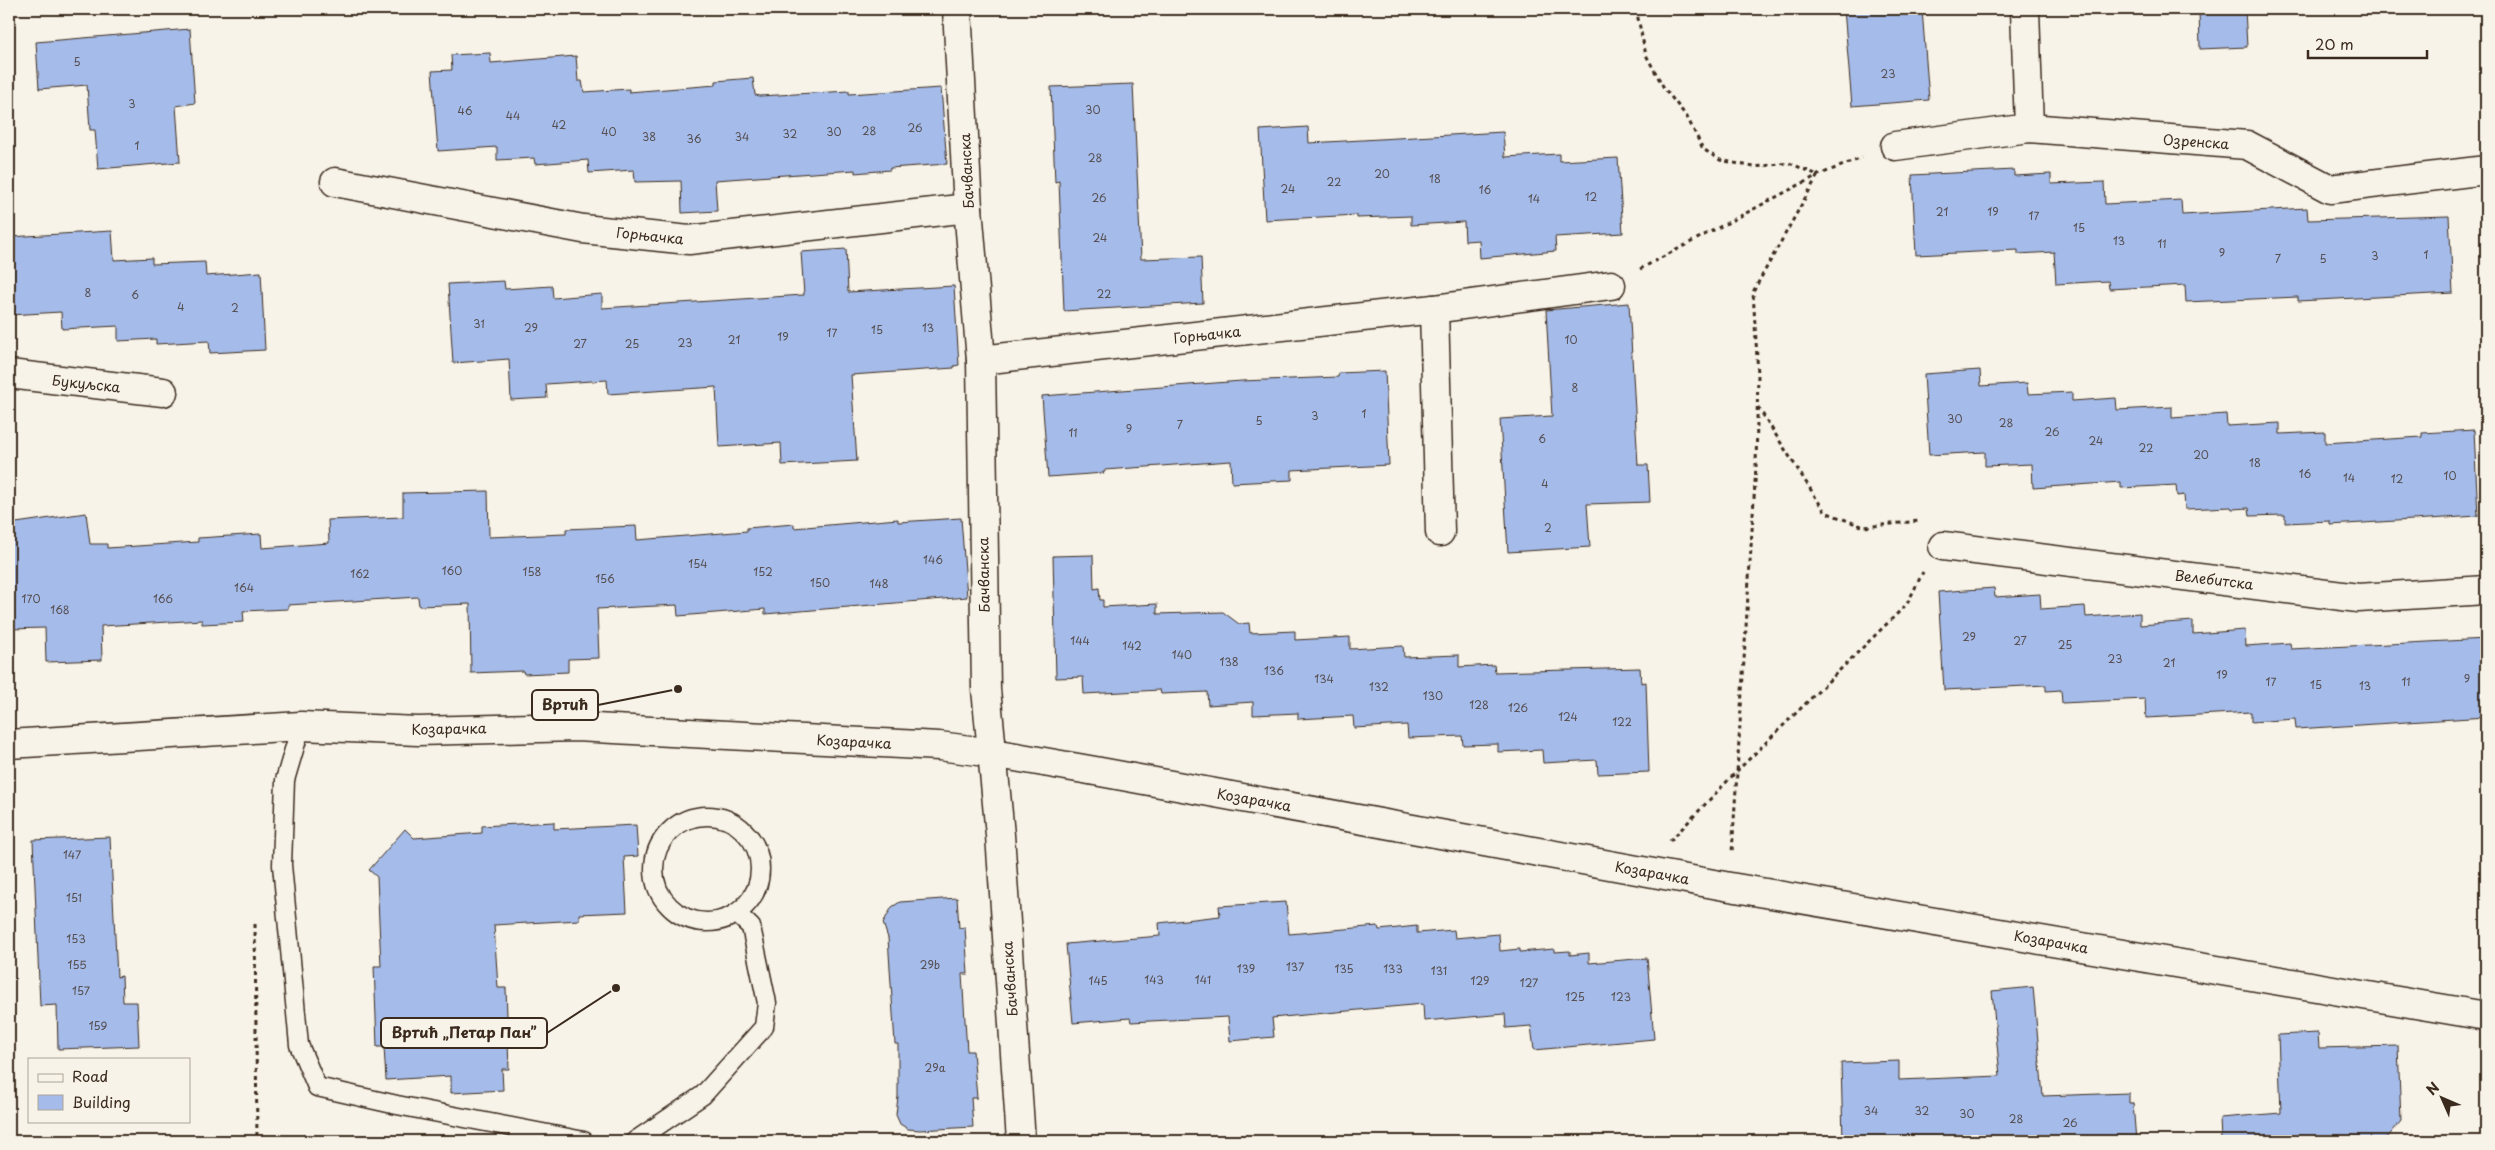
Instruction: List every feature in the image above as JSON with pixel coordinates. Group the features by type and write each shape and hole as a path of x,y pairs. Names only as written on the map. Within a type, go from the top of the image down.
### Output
{"street":[{"name":"Бачванска","path":"958,9 968,208 981,360 985,655 1021,1141"},
{"path":"2025,9 2029,128"},
{"name":"Озренска","path":"1895,146 2029,128 2247,146 2330,189 2486,170"},
{"name":"Горњачка","path":"335,182 583,229 689,240 968,208"},
{"name":"Горњачка","path":"981,360 1434,309 1611,285"},
{"path":"1434,309 1440,532"},
{"name":"Букуљска","path":"9,374 163,392"},
{"name":"Велебитска","path":"1943,546 2358,598 2486,590"},
{"name":"Козарачка","path":"9,744 301,726 418,730 576,727 938,746 993,753 1730,887 2486,1016"}],"lane":[{"path":"301,726 285,780 282,865 299,1045 317,1087 397,1106 584,1141"},
{"path":"701,816 718,817 735,824 748,835 757,851 760,868 757,885 749,901 736,913 720,920 703,922 686,918 671,908 660,895 654,879 654,862 660,845 670,831 684,821 701,816"},
{"path":"635,1141 703,1095 764,1027 767,1003 751,927 736,913"}],"path":[{"path":"1636,9 1646,55 1664,88 1687,117 1703,149 1720,160 1746,166 1754,167 1789,163 1818,175"},
{"path":"1611,285 1818,175 1895,146"},
{"path":"1730,887 1758,407 1754,292 1818,175"},
{"path":"1642,871 1737,771 1907,604 1928,564 1943,546 1934,519 1864,527 1825,512 1758,407"},
{"path":"255,923 257,1141"}],"building":[{"path":"1844,9 1922,9 1929,100 1852,106"},
{"path":"2199,9 2245,9 2247,47 2200,49"},
{"path":"190,29 195,103 176,106 180,162 98,169 95,130 90,130 87,85 39,89 36,42"},
{"path":"490,53 491,63 576,56 578,81 582,81 584,92 629,89 629,92 716,85 716,81 753,78 755,95 760,96 849,91 849,94 941,88 947,164 890,168 890,170 855,173 855,170 715,180 717,211 682,213 681,181 635,182 634,170 589,173 588,160 535,164 534,158 497,160 497,147 438,151 432,71 452,70 451,55"},
{"path":"1133,84 1141,259 1201,257 1203,303 1064,311 1059,181 1055,182 1051,87"},
{"path":"1308,127 1309,143 1503,132 1505,157 1559,154 1559,161 1618,158 1623,233 1555,237 1556,251 1480,258 1479,240 1465,241 1464,222 1411,225 1411,216 1357,218 1357,215 1265,220 1260,130"},
{"path":"2014,170 2014,176 2051,174 2051,184 2104,182 2105,204 2181,200 2182,215 2307,208 2308,220 2449,216 2453,293 2298,301 2298,297 2186,302 2185,285 2109,289 2108,281 2056,284 2054,252 2018,254 2018,250 1916,255 1912,175"},
{"path":"112,231 114,260 152,258 152,264 205,262 206,276 261,272 265,350 210,353 209,341 156,344 156,339 118,341 118,326 62,329 61,312 9,315 9,237"},
{"path":"846,249 848,292 954,286 959,365 954,366 954,368 851,375 857,461 782,465 781,443 719,447 716,387 608,394 607,380 546,384 547,398 511,400 509,359 453,363 448,284 504,281 505,289 552,286 553,298 602,294 602,308 804,295 801,252"},
{"path":"1629,303 1638,465 1648,465 1650,502 1587,504 1590,547 1508,552 1500,419 1552,416 1546,310"},
{"path":"1980,370 1981,386 2027,383 2028,394 2072,392 2072,401 2116,398 2117,410 2172,407 2172,418 2226,414 2227,426 2280,423 2280,434 2325,432 2325,443 2422,437 2422,433 2474,430 2478,516 2330,525 2330,521 2285,523 2285,515 2250,516 2249,508 2185,509 2184,495 2177,496 2176,485 2121,488 2121,482 2033,488 2032,464 1985,466 1985,452 1929,455 1924,374"},
{"path":"1385,371 1389,465 1292,470 1292,480 1232,483 1231,461 1104,470 1104,473 1048,477 1042,396 1242,381 1338,377 1339,373"},
{"path":"488,491 489,537 566,534 566,529 636,526 637,540 747,531 747,528 794,524 794,528 898,519 898,522 961,518 967,597 765,614 765,609 678,616 677,605 597,609 599,658 568,659 568,672 524,674 523,671 471,673 470,604 419,606 418,597 288,605 288,609 243,611 244,622 202,624 202,620 101,626 102,660 46,662 45,628 9,629 9,524 86,513 90,544 107,544 107,548 198,542 198,538 261,534 262,548 329,543 328,520 403,517 403,493"},
{"path":"1093,555 1094,589 1099,588 1103,607 1157,604 1157,614 1223,612 1239,624 1249,623 1250,633 1295,631 1295,640 1350,637 1350,649 1403,646 1404,657 1459,655 1459,667 1494,665 1495,672 1640,668 1641,683 1646,682 1649,772 1598,774 1597,760 1543,763 1542,750 1498,752 1498,744 1463,745 1462,736 1408,738 1407,725 1354,728 1353,716 1298,719 1298,713 1253,715 1253,702 1208,705 1207,692 1161,694 1160,690 1084,694 1083,677 1056,678 1053,556"},
{"path":"1994,588 1995,597 2040,594 2041,609 2085,606 2086,617 2140,613 2140,625 2193,621 2193,634 2245,630 2246,646 2290,643 2291,649 2486,639 2486,717 2296,729 2295,719 2251,722 2251,712 2146,718 2145,699 2062,703 2061,690 2046,691 2046,685 1944,690 1938,592"},
{"path":"554,822 554,829 636,825 638,856 624,857 627,912 579,914 579,920 494,925 498,988 506,988 509,1069 502,1069 503,1090 451,1093 451,1076 386,1080 384,1047 377,1047 374,966 381,966 377,877 369,870 405,829 414,838 482,833 482,826"},
{"path":"110,837 117,977 122,976 123,1002 137,1002 139,1046 58,1049 57,1005 40,1006 33,840"},
{"path":"957,898 959,928 965,927 968,974 962,974 967,1051 973,1051 977,1098 971,1098 973,1127 908,1129 900,1124 896,1115 898,1044 895,1044 888,938 883,923 892,907 900,902"},
{"path":"1286,902 1289,934 1378,926 1379,930 1417,926 1417,933 1454,930 1455,938 1499,934 1500,951 1520,949 1520,952 1554,949 1554,952 1570,951 1570,955 1589,953 1589,963 1647,958 1654,1039 1534,1050 1531,1026 1506,1028 1505,1014 1424,1021 1423,1004 1272,1018 1274,1037 1230,1041 1228,1017 1131,1022 1130,1018 1073,1023 1066,944 1160,936 1159,923 1220,916 1219,906"},
{"path":"2033,987 2043,1096 2129,1093 2129,1103 2133,1103 2136,1141 1843,1141 1841,1063 1899,1061 1899,1080 2000,1076 1992,991"},
{"path":"2318,1033 2319,1048 2398,1046 2401,1121 2387,1138 2355,1141 2221,1141 2220,1118 2281,1113 2278,1035"}],"place":[{"name":"Вртић","path":"678,689"},
{"name":"Вртић „Петар Пан”","path":"616,988"}]}
